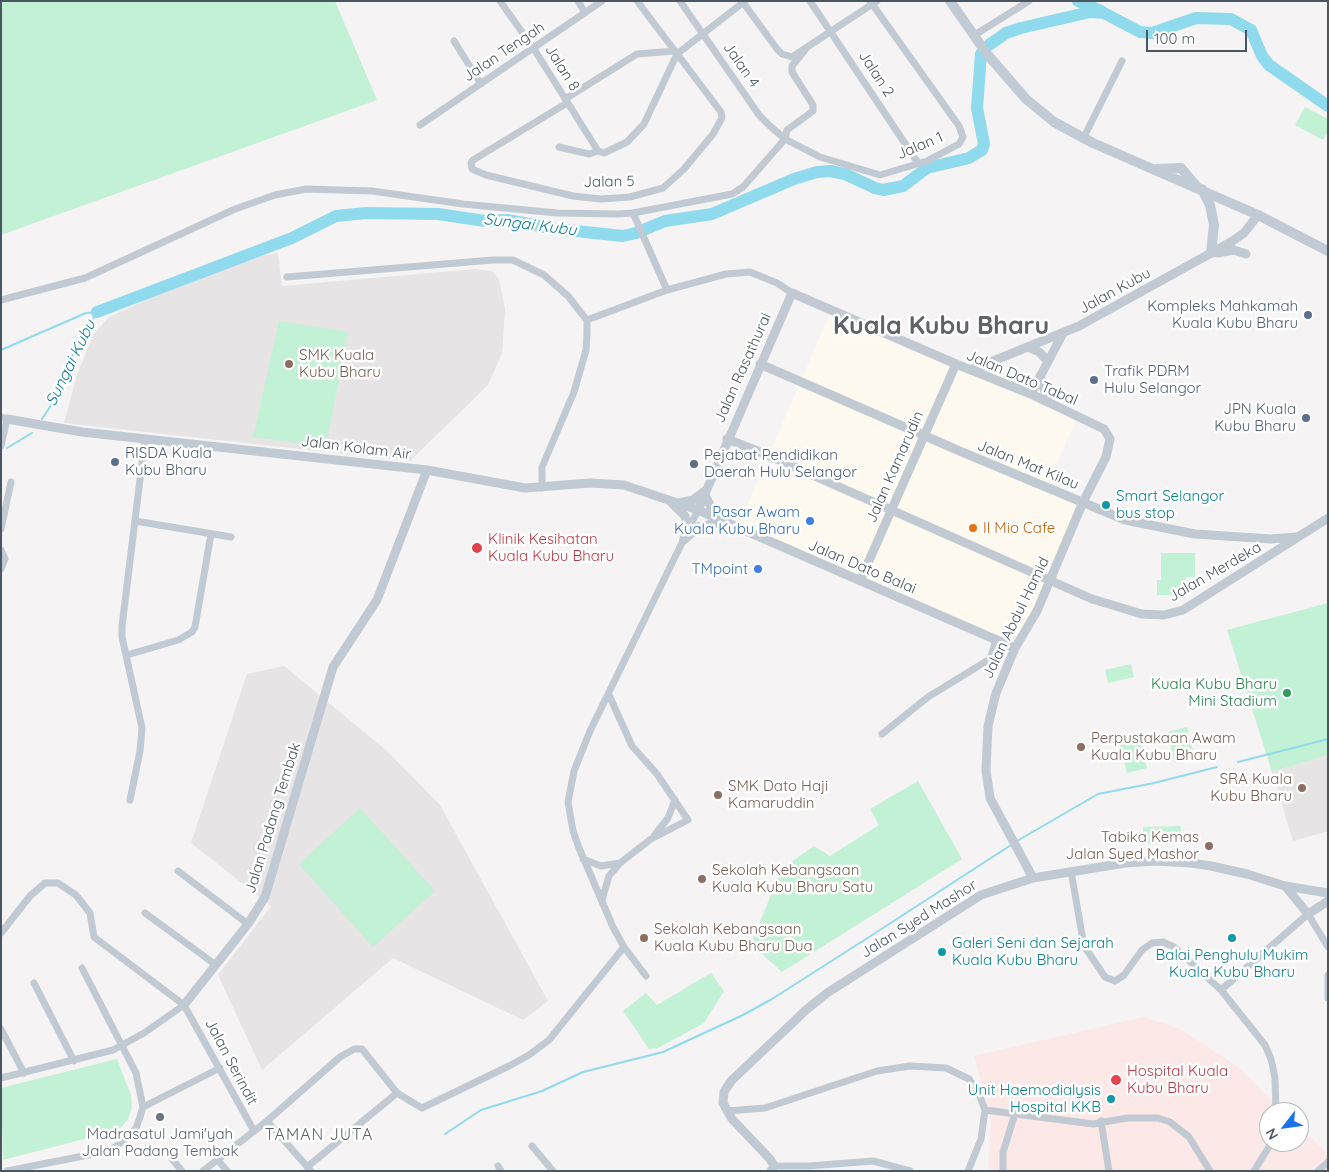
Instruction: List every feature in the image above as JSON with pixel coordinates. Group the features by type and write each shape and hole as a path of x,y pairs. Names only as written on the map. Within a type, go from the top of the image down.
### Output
{"main road":[{"path":"950,1 973,36 1038,110 1054,122 1083,138 1152,168 1181,168 1200,188 1210,206 1214,224 1211,253"},
{"path":"1200,188 1328,251"}],"street":[{"name":"Jalan 8","path":"500,1 534,49 598,151"},
{"path":"578,1 585,12"},
{"name":"Jalan Tengah","path":"420,125 602,1"},
{"name":"Jalan 5","path":"566,101 473,160 471,164 472,169 486,175 573,196 601,198 630,197 663,188 684,169 713,134 722,118 717,105 637,1"},
{"name":"Jalan 4","path":"680,1 759,115 785,139"},
{"name":"Jalan 2","path":"810,1 918,164"},
{"path":"973,36 1029,1"},
{"path":"566,101 637,54 676,52 744,2 782,54 792,57 832,32 873,2"},
{"name":"Jalan 1","path":"785,139 820,157 873,175 886,174 918,164 959,144 962,140 962,132 873,2"},
{"path":"454,41 480,84"},
{"path":"1,300 85,278 235,209 275,194 306,189 372,191 463,204 557,213 633,214 732,194 743,186 785,139 787,130 813,111 813,105 792,72 792,66 805,50"},
{"path":"559,147 589,154 598,151 611,151 637,133 658,97 676,52"},
{"path":"1083,138 1122,61"},
{"path":"633,214 667,290"},
{"name":"Jalan Kubu","path":"971,370 1062,335 1244,233 1258,215"},
{"path":"1211,253 1234,250 1246,254"},
{"path":"287,277 493,260 513,260 544,275 568,296 587,320 586,350 574,392 542,467 542,488"},
{"path":"587,320 667,290 726,274 750,272 776,283 792,293"},
{"name":"Jalan Rasathurai","path":"698,510 727,439 792,293"},
{"name":"Jalan Dato Tabal","path":"792,293 956,364 1031,394 1104,429"},
{"path":"1031,394 1047,360 1062,335"},
{"path":"1030,348 1039,352 1047,360"},
{"name":"Jalan Mat Kilau","path":"760,364 1125,520 1194,534 1271,539 1299,537"},
{"name":"Jalan Kamarudin","path":"860,581 956,364"},
{"path":"1040,376 1048,402"},
{"path":"1,446 4,418"},
{"name":"Jalan Kolam Air","path":"4,418 82,432 427,470 525,488 609,483 638,489 698,510"},
{"name":"Jalan Abdul Hamid","path":"1033,878 990,798 986,770 986,740 996,694 1015,648 1028,629 1051,581 1083,502 1110,446 1108,434 1104,429"},
{"path":"130,800 142,744 142,728 122,638 122,626 145,439"},
{"name":"Jalan Merdeka","path":"727,439 1092,599 1132,612 1164,615 1183,610 1328,518"},
{"name":"Jalan Padang Tembak","path":"1,1078 94,1056 122,1045 144,1033 184,1005 248,924 270,886 333,667 377,600 427,470"},
{"path":"1,529 11,482"},
{"path":"678,503 693,500 705,493 721,521 705,525 693,531 684,540"},
{"path":"668,499 685,516 684,540"},
{"path":"646,976 624,947 583,859 569,815 571,784 588,738 698,510"},
{"name":"Jalan Dato Balai","path":"698,510 1015,648"},
{"path":"135,521 231,538"},
{"path":"127,656 178,640 192,632 195,627 211,534"},
{"path":"1271,539 1278,550"},
{"path":"1,550 5,559 1,569"},
{"path":"882,734 928,697 990,659 996,640"},
{"path":"602,900 609,876 620,863 652,839 688,820 657,774 632,746 609,695"},
{"path":"652,839 668,818 675,800"},
{"path":"583,859 601,866 620,863"},
{"name":"Jalan Syed Mashor","path":"727,1111 722,1098 731,1081 806,1010 827,993 981,895 1033,878 1125,863 1191,863 1247,874 1285,886 1328,893"},
{"path":"178,871 248,924"},
{"path":"1071,871 1084,946 1105,977 1110,981 1119,979 1142,950 1152,943 1163,942 1174,947 1221,990 1257,1035 1271,1059 1275,1078 1276,1102"},
{"path":"1,932 40,886 50,882 65,886 86,907 92,920 94,937 184,1005"},
{"path":"1285,886 1308,914 1328,947"},
{"path":"1221,990 1308,914 1328,901"},
{"path":"145,913 216,965"},
{"path":"203,1171 267,1121 340,1056 354,1049 362,1049 397,1092 422,1108 529,1055 558,1031 624,947"},
{"path":"8,1171 109,1151 118,1146 136,1128 143,1107 136,1072 82,968"},
{"path":"1328,975 1328,998"},
{"path":"34,983 74,1061"},
{"name":"Jalan Serindit","path":"184,1005 254,1131"},
{"path":"1,1029 24,1073"},
{"path":"727,1111 765,1108 877,1071 910,1066 946,1068 969,1079 979,1094 985,1110 981,1139 968,1171"},
{"path":"143,1107 220,1068"},
{"path":"267,1121 309,1169 397,1092"},
{"path":"985,1110 1085,1123 1150,1117 1165,1120 1189,1138 1210,1171"},
{"path":"727,1111 772,1168 873,1161 910,1171"},
{"path":"1003,1171 1003,1152 1015,1114"},
{"path":"1101,1122 1109,1171"},
{"path":"532,1146 552,1171"},
{"path":"1254,1171 1266,1152"},
{"path":"172,1159 182,1171"},
{"path":"217,1159 227,1171"},
{"path":"1318,1171 1328,1162"}],"shaded area":[{"name":"SMK Kuala Kubu Bharu","path":"278,253 282,286 475,269 492,271 499,279 505,309 502,353 488,385 410,461 64,423 77,375 93,335 109,317 152,297 251,258"},
{"path":"830,313 1076,420 1045,490 1078,504 1045,583 1025,626 1014,643 739,524"},
{"path":"284,666 386,750 440,805 548,1001 523,1020 393,958 262,1070 218,975 271,906 191,843 247,674"},
{"name":"SRA Kuala Kubu Bharu","path":"1328,755 1328,831 1293,841 1272,772"},
{"name":"Hospital Kuala Kubu Bharu","path":"1144,1017 1180,1029 1237,1066 1273,1102 1259,1102 1259,1152 1309,1152 1309,1136 1328,1155 1328,1171 988,1171 991,1119 974,1056"}],"green space":[{"path":"1,1 335,1 377,100 1,235"},
{"path":"1305,107 1328,119 1328,132 1323,140 1295,125"},
{"path":"279,321 348,332 326,447 253,437"},
{"path":"1161,553 1195,553 1195,577 1186,577 1186,595 1157,595 1157,580 1161,580"},
{"name":"Kuala Kubu Bharu Mini Stadium","path":"1328,603 1328,755 1272,772 1227,630"},
{"path":"1131,664 1134,677 1108,683 1105,670"},
{"path":"1187,727 1195,758 1175,763 1167,732"},
{"path":"1139,737 1147,768 1127,773 1119,742"},
{"path":"918,781 962,859 782,972 751,944 782,868 814,846 830,856 879,825 870,809"},
{"path":"360,808 435,891 373,947 299,864"},
{"path":"1181,826 1181,843 1144,844 1143,827"},
{"path":"711,973 724,991 704,1023 658,1048 649,1049 623,1011 646,993 657,1005"},
{"path":"117,1059 131,1095 132,1108 128,1119 119,1130 3,1160 1,1088"}],"waterway":[{"path":"1078,1 1101,11"},
{"name":"Sungai Kubu","path":"989,45 1006,33 1021,28 1090,12 1104,13 1140,32 1152,33 1196,18 1231,19 1251,30 1262,56 1269,65 1328,106"},
{"name":"Sungai Kubu","path":"97,312 292,238 336,216 366,213 438,214 485,221 507,220 556,229 623,236 636,233 665,221 712,214 794,179 817,172 830,171 845,174 883,190 903,186 927,168 969,158 982,150 984,144 977,108 981,54"},
{"path":"1,350 86,313 97,312"},
{"name":"Sungai Kubu","path":"42,419 56,398 71,358 97,312"},
{"name":"Sungai Kubu","path":"7,448 32,433"},
{"path":"1238,762 1328,739"},
{"path":"1017,841 1098,794 1154,783 1217,767"},
{"path":"445,1134 481,1110 542,1091 583,1072 663,1052 743,1015 772,999 1011,845"}],"place":[{"name":"Kompleks Mahkamah Kuala Kubu Bharu","path":"1308,315"},
{"name":"SMK Kuala Kubu Bharu","path":"289,364"},
{"name":"Trafik PDRM Hulu Selangor","path":"1094,380"},
{"name":"JPN Kuala Kubu Bharu","path":"1306,418"},
{"name":"RISDA Kuala Kubu Bharu","path":"115,462"},
{"name":"Pejabat Pendidikan Daerah Hulu Selangor","path":"694,464"},
{"name":"Smart Selangor bus stop","path":"1106,505"},
{"name":"Pasar Awam Kuala Kubu Bharu","path":"810,521"},
{"name":"Il Mio Cafe","path":"973,528"},
{"name":"Klinik Kesihatan Kuala Kubu Bharu","path":"477,548"},
{"name":"TMpoint","path":"758,569"},
{"name":"Kuala Kubu Bharu Mini Stadium","path":"1287,693"},
{"name":"Perpustakaan Awam Kuala Kubu Bharu","path":"1081,747"},
{"name":"SRA Kuala Kubu Bharu","path":"1302,788"},
{"name":"SMK Dato Haji Kamaruddin","path":"718,795"},
{"name":"Tabika Kemas Jalan Syed Mashor","path":"1209,846"},
{"name":"Sekolah Kebangsaan Kuala Kubu Bharu Satu","path":"702,879"},
{"name":"Sekolah Kebangsaan Kuala Kubu Bharu Dua","path":"644,938"},
{"name":"Balai Penghulu Mukim Kuala Kubu Bharu","path":"1232,938"},
{"name":"Galeri Seni dan Sejarah Kuala Kubu Bharu","path":"942,952"},
{"name":"Hospital Kuala Kubu Bharu","path":"1116,1080"},
{"name":"Unit Haemodialysis Hospital KKB","path":"1111,1099"},
{"name":"Madrasatul Jami'yah Jalan Padang Tembak","path":"160,1117"}],"district":[{"name":"Kuala Kubu Bharu","path":"941,326"},
{"name":"TAMAN JUTA","path":"319,1135"}]}
